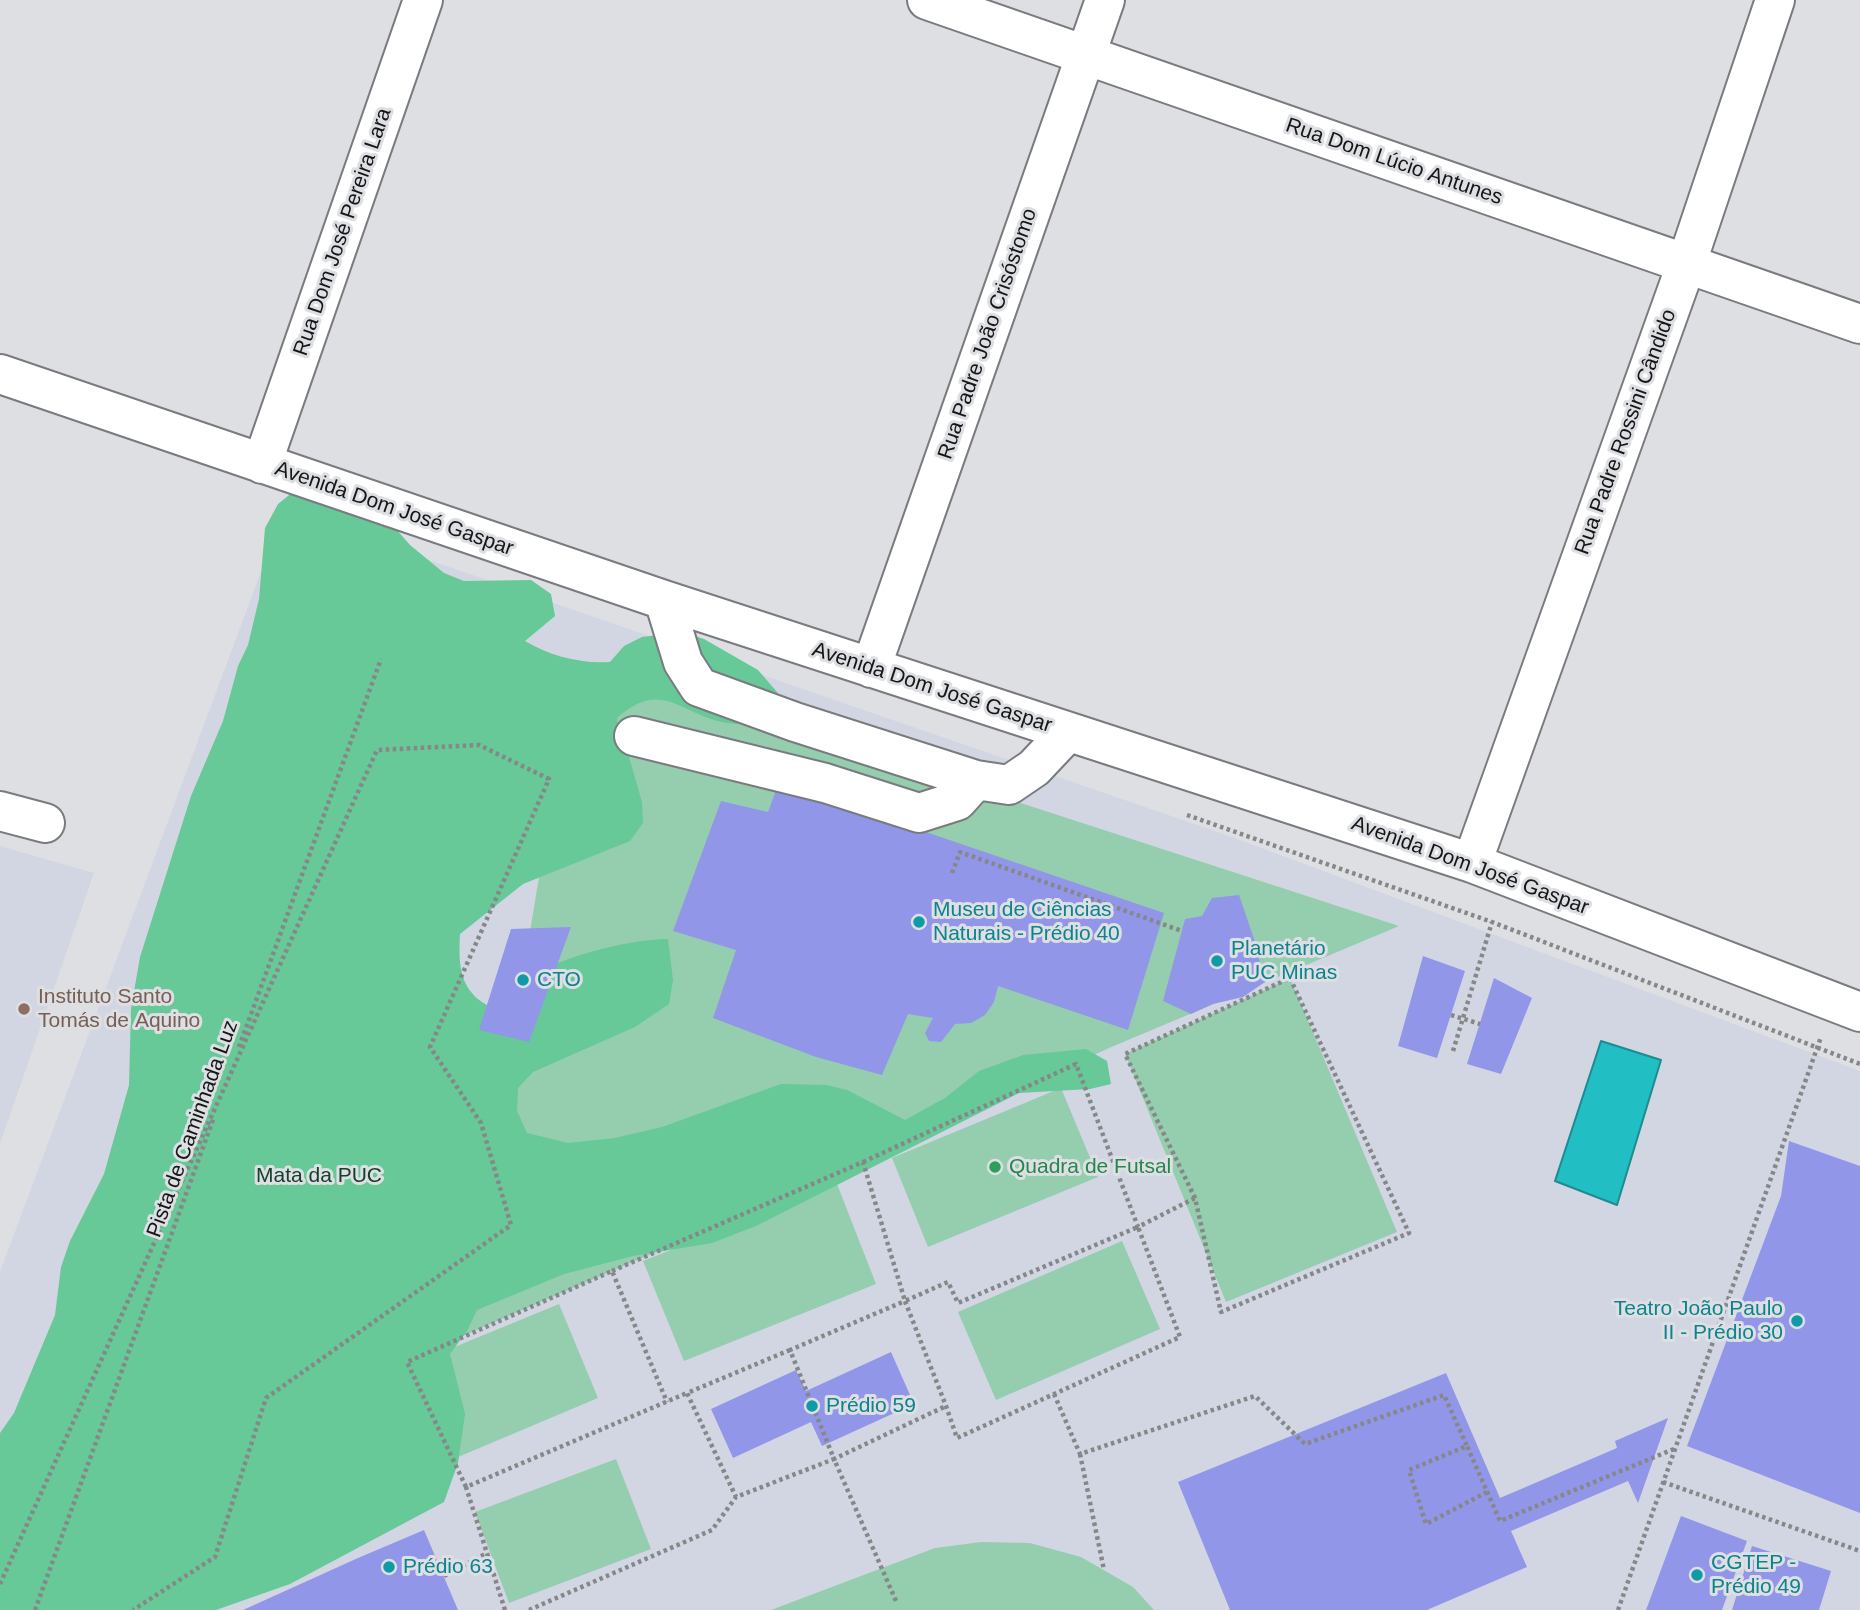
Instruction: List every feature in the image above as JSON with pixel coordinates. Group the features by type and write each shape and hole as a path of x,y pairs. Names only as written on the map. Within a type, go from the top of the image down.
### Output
{"street":[{"name":"Rua Dom José Pereira Lara","path":"262,464 424,0"},
{"name":"Rua Dom Lúcio Antunes","path":"927,0 1860,324"},
{"name":"Rua Padre João Crisóstomo","path":"871,668 1105,0"},
{"name":"Rua Padre Rossini Cândido","path":"1472,863 1686,265 1775,0"},
{"name":"Avenida Dom José Gaspar","path":"0,374 664,600 1472,863 1847,1007"},
{"path":"664,600 683,662 699,687 795,722 976,780 1009,785 1034,768 1068,733"},
{"path":"634,736 825,783 919,813 957,801 976,780"},
{"path":"0,811 45,823"}],"path":[{"name":"Pista de Caminhada Luz","path":"34,1610 381,659"},
{"path":"0,1584 377,750 479,745 549,779 430,1047 481,1124 512,1225 266,1398 215,1557 133,1610"},
{"path":"1177,811 1492,922 1860,1064"},
{"path":"952,873 960,852 1182,931"},
{"path":"1453,1051 1492,922"},
{"path":"1290,978 1409,1233 1221,1312 1195,1198 1125,1054 1290,978"},
{"path":"1618,1610 1816,1048 1847,1007"},
{"path":"1451,1015 1480,1024"},
{"path":"505,1610 466,1487 407,1362 863,1162 1076,1063 1180,1337 957,1438 905,1301 863,1162"},
{"path":"466,1487 948,1282 958,1303 1138,1227 1195,1198"},
{"path":"612,1271 667,1402"},
{"path":"790,1350 896,1601"},
{"path":"687,1393 736,1497"},
{"path":"1055,1394 1080,1454 1104,1570"},
{"path":"1080,1454 1255,1396 1304,1444 1444,1395 1500,1521 1675,1449"},
{"path":"529,1610 712,1530 736,1497 834,1459 947,1406"},
{"path":"1467,1446 1409,1470 1426,1524 1487,1492"},
{"path":"1663,1482 1860,1551"},
{"path":"444,1576 487,1553"}],"shaded area":[{"path":"284,510 1232,837 1860,1071 1860,1610 0,1610 0,1272"},
{"name":"Instituto Santo Tomás de Aquino","path":"0,846 94,873 0,1144"}],"green space":[{"name":"Mata da PUC","path":"294,491 380,511 410,545 444,573 464,581 531,580 551,594 555,616 525,641 545,651 577,660 610,662 624,646 642,637 683,632 704,639 758,670 777,692 786,717 763,722 722,722 658,699 632,707 617,718 619,741 629,757 642,802 643,823 630,841 523,884 460,934 464,980 474,995 490,1007 536,974 570,958 621,945 668,939 673,980 669,1004 635,1027 533,1072 518,1088 517,1111 527,1133 568,1143 615,1138 662,1127 781,1084 827,1085 847,1090 905,1120 945,1098 979,1071 1023,1055 1086,1049 1107,1061 1111,1084 1090,1089 1019,1093 756,1226 712,1243 633,1256 564,1274 477,1310 467,1331 450,1354 465,1414 458,1463 444,1502 290,1584 216,1610 0,1610 0,1433 14,1413 55,1315 61,1267 70,1241 104,1174 129,1085 131,1009 140,957 191,796 223,721 238,666 248,645 259,599 265,528 278,504"},
{"path":"615,671 1399,926 1109,1048 863,1162 442,1345 503,1124 520,992 539,877"},
{"path":"1290,978 1397,1232 1226,1302 1125,1054"},
{"name":"Quadra de Futsal","path":"1061,1088 1098,1177 928,1247 892,1158"},
{"path":"837,1184 876,1284 684,1361 643,1261"},
{"name":"Quadra de Futsal","path":"1122,1241 1160,1329 996,1400 958,1312"},
{"path":"559,1304 598,1398 458,1457 418,1362"},
{"path":"616,1459 651,1549 509,1603 475,1512"},
{"path":"981,1542 1030,1543 1081,1557 1133,1587 1154,1610 771,1610 935,1548"}],"water":[{"path":"1601,1041 1661,1060 1617,1205 1555,1181"}],"building":[{"name":"Museu de Ciências Naturais - Prédio 40","path":"779,782 1164,913 1128,1030 998,986 994,1002 985,1015 971,1023 955,1024 941,1042 929,1041 925,1033 933,1018 908,1014 882,1075 816,1057 713,1018 736,950 673,931 721,801 768,812"},
{"name":"Planetário PUC Minas","path":"1239,895 1265,982 1243,997 1213,1004 1191,1014 1163,1001 1185,919 1202,916 1212,898"},
{"name":"CTO","path":"571,927 529,1042 479,1030 511,929"},
{"path":"1423,956 1465,971 1437,1058 1398,1046"},
{"path":"1494,978 1532,998 1501,1074 1467,1064"},
{"name":"Teatro João Paulo II - Prédio 30","path":"1789,1141 1860,1166 1860,1513 1687,1446 1781,1196"},
{"name":"Prédio 59","path":"891,1352 914,1404 822,1446 811,1422 733,1458 711,1409 796,1370 806,1391"},
{"path":"1446,1373 1500,1498 1617,1448 1615,1441 1668,1418 1638,1503 1628,1481 1511,1531 1527,1567 1427,1610 1230,1610 1178,1482"},
{"name":"CGTEP - Prédio 49","path":"1681,1516 1747,1541 1722,1610 1646,1610"},
{"name":"Prédio 63","path":"424,1530 458,1610 243,1610 358,1558"},
{"path":"1752,1546 1831,1571 1819,1610 1732,1610"}],"place":[{"name":"Museu de Ciências Naturais - Prédio 40","path":"919,922"},
{"name":"Planetário PUC Minas","path":"1217,961"},
{"name":"CTO","path":"523,980"},
{"name":"Instituto Santo Tomás de Aquino","path":"24,1009"},
{"name":"Quadra de Futsal","path":"995,1167"},
{"name":"Teatro João Paulo II - Prédio 30","path":"1797,1321"},
{"name":"Prédio 59","path":"812,1406"},
{"name":"Prédio 63","path":"389,1567"},
{"name":"CGTEP - Prédio 49","path":"1697,1575"}]}
